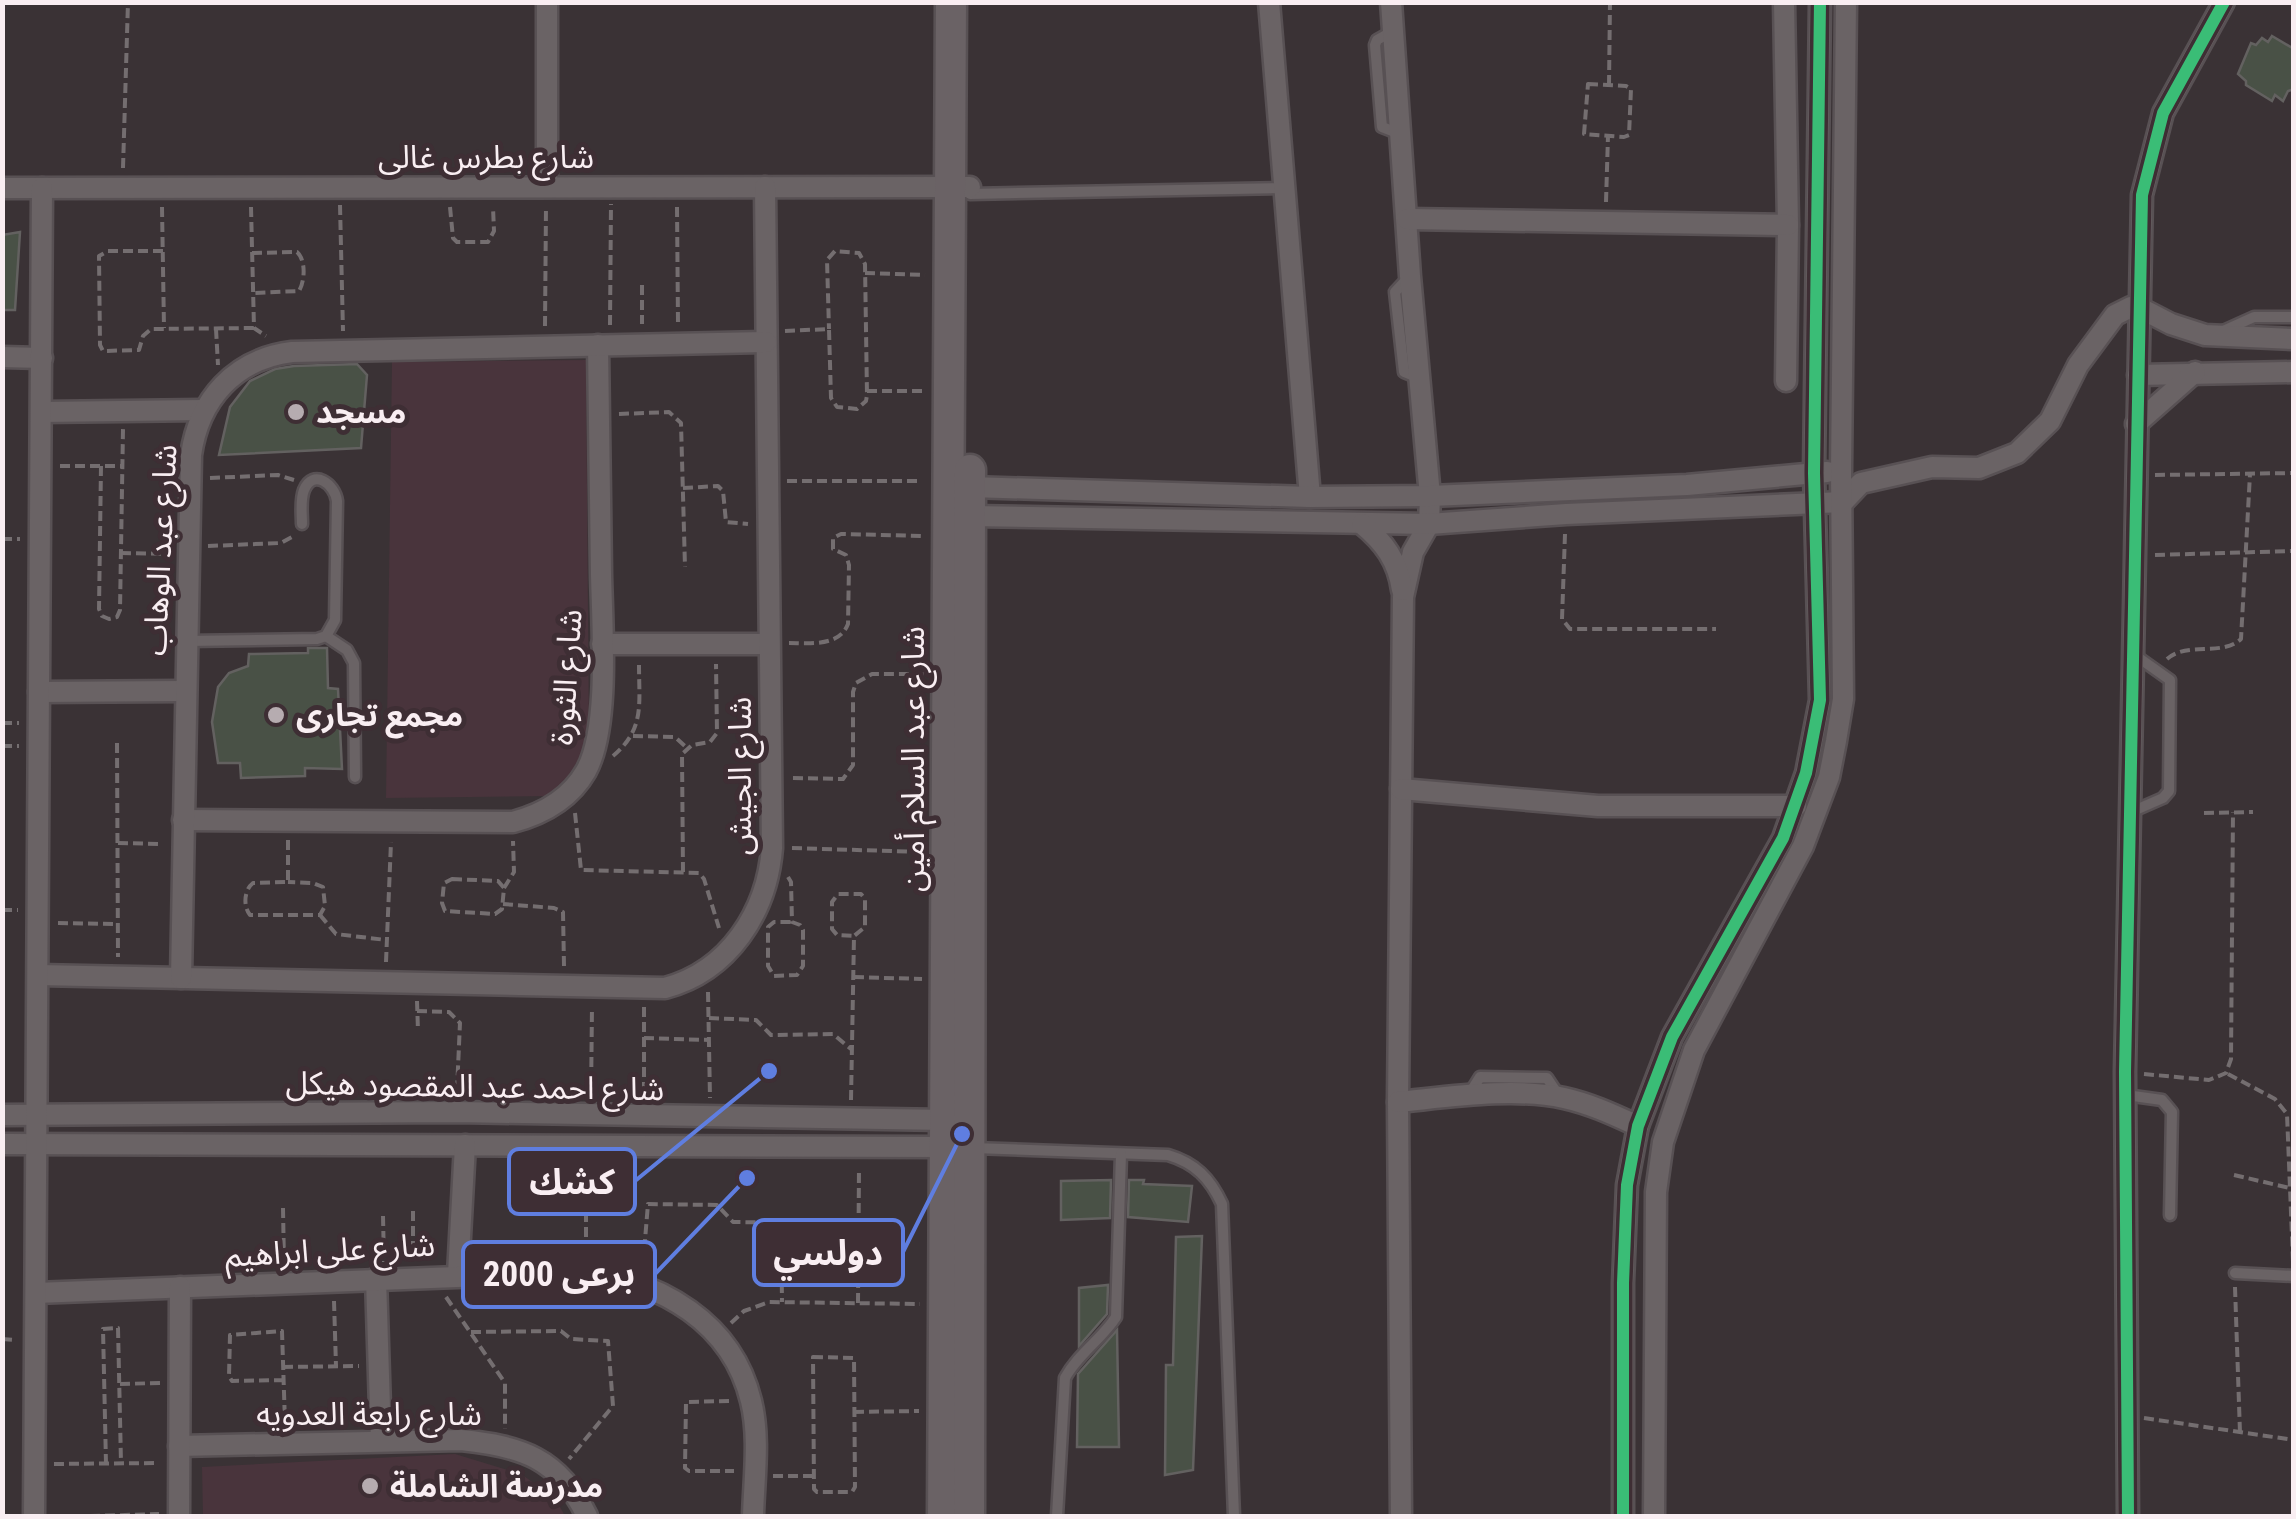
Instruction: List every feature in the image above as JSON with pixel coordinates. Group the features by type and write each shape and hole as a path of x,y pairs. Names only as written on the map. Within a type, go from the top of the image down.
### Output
{"street":[{"path":"547,2 547,187"},
{"name":"شارع عبد السلام أمين","path":"944,1516 945,1304 958,1134 947,980 949,674 960,505 950,391 950,275 963,190 951,2"},
{"name":"شارع عبد السلام أمين","path":"969,1516 958,1134 963,190 970,2"},
{"path":"1269,2 1310,497"},
{"path":"1392,2 1410,276 1430,496 1429,524 1413,552 1403,597"},
{"path":"1623,1516 1624,1264 1628,1185 1638,1126 1672,1037 1796,806 1820,700 1814,473 1820,9 1808,14 1786,2 1786,381"},
{"path":"1654,1516 1656,1192 1663,1142 1694,1050 1803,846 1829,777 1843,699 1846,2"},
{"path":"2128,1516 2124,1072 2142,194 2164,113 2224,2"},
{"name":"شارع الجيش","path":"38,975 665,988 690,981 726,953 764,894 772,848 765,187"},
{"name":"شارع بطرس غالى","path":"2,188 963,190"},
{"path":"34,1516 42,188"},
{"path":"1407,219 1788,224"},
{"path":"960,505 1429,524 1843,502 1861,483 1932,467 1980,468 2016,453 2050,421 2078,364 2115,315 2131,307 2188,331 2294,340"},
{"name":"شارع عبد الوهاب","path":"181,978 190,479 194,432 203,410 220,387 236,372 276,354 766,337"},
{"name":"شارع الثورة","path":"183,820 513,822 555,805 573,788 595,748 599,722 599,414 604,345"},
{"path":"2,357 42,358"},
{"path":"2136,424 2195,372"},
{"path":"2138,374 2294,372"},
{"path":"42,412 203,410"},
{"path":"960,505 1430,496 1687,485 1841,472 1861,483"},
{"path":"1362,524 1391,555 1400,575 1403,597 1398,1102 1401,1516"},
{"path":"602,644 769,644"},
{"path":"38,692 184,691"},
{"path":"1401,789 1598,806 1796,806"},
{"path":"1398,1102 1468,1095 1560,1097 1600,1108 1638,1126"},
{"name":"شارع احمد عبد المقصود هيكل","path":"2,1115 456,1112 851,1120 958,1134"},
{"name":"شارع احمد عبد المقصود هيكل","path":"2,1144 859,1147 958,1134"},
{"path":"458,1274 465,1145"},
{"name":"شارع على ابراهيم","path":"36,1293 458,1274 586,1272 642,1283 696,1314 732,1355 751,1401 753,1516"},
{"path":"380,1278 382,1441"},
{"path":"179,1515 180,1287"},
{"name":"شارع رابعة العدويه","path":"179,1454 285,1443 460,1440 505,1444 533,1455 558,1473 587,1516"}],"lane":[{"path":"963,190 1284,188"},
{"path":"2218,335 2254,317 2294,317"},
{"path":"186,642 326,636 335,620 336,490 329,482 309,482 304,489 302,524"},
{"path":"326,636 347,650 354,662 355,777"},
{"path":"2130,813 2169,792 2170,680 2132,653"},
{"path":"2126,1095 2162,1100 2172,1112 2170,1215"},
{"path":"958,1134 1121,1154 1168,1155 1207,1178 1222,1204 1234,1516"},
{"path":"1057,1516 1065,1378 1076,1358 1106,1332 1116,1317 1121,1154"},
{"path":"2235,1273 2294,1274"}],"path":[{"path":"122,188 128,2"},
{"path":"1608,85 1610,2"},
{"path":"1585,86 1626,86 1632,92 1630,132 1624,137 1608,136 1587,136 1583,130 1585,86"},
{"path":"1606,222 1608,136"},
{"path":"162,187 164,329"},
{"path":"340,187 343,350"},
{"path":"450,187 452,238 457,242 488,242 494,230 493,187"},
{"path":"544,346 547,187"},
{"path":"604,345 612,187"},
{"path":"677,187 678,343"},
{"path":"251,188 254,328"},
{"path":"162,251 108,251 99,256 100,346 106,352 136,351 146,331 254,328 271,341 276,354"},
{"path":"841,251 859,253 865,273 866,401 857,408 843,408 833,404 830,255 841,251"},
{"path":"252,253 297,252 302,259 299,291 253,294"},
{"path":"865,273 950,275"},
{"path":"642,285 642,344"},
{"path":"216,329 220,387"},
{"path":"766,337 829,329"},
{"path":"867,391 950,391"},
{"path":"101,466 99,609 109,619 117,617 120,610 123,411"},
{"path":"599,414 668,412 681,422 685,566"},
{"path":"41,466 122,466"},
{"path":"2135,475 2294,473"},
{"path":"2156,670 2180,650 2231,646 2241,639 2250,474"},
{"path":"190,479 278,475 304,489"},
{"path":"767,482 960,505"},
{"path":"683,488 718,486 723,491 726,522 768,523"},
{"path":"769,644 827,642 845,632 849,565 846,555 833,550 836,536 960,505"},
{"path":"1566,514 1562,619 1570,629 1716,630"},
{"path":"121,553 281,543 302,524"},
{"path":"2136,556 2294,551"},
{"path":"586,770 613,756 633,736 638,720 640,644"},
{"path":"687,748 710,742 717,733 716,644"},
{"path":"772,777 843,779 849,774 853,765 853,692 863,678 872,674 949,674"},
{"path":"633,736 675,736 687,748"},
{"path":"117,743 119,977"},
{"path":"683,872 682,760 687,748"},
{"path":"573,788 582,870 683,872 702,876 726,953"},
{"path":"2124,1072 2209,1080 2226,1073 2231,1059 2232,812"},
{"path":"2204,813 2254,812"},
{"path":"288,820 288,882"},
{"path":"386,982 392,822"},
{"path":"504,888 494,880 448,880 444,883 442,903 449,914 495,914 504,904 504,888 514,872 513,822"},
{"path":"118,843 182,844"},
{"path":"772,848 948,852"},
{"path":"769,875 790,878 792,922"},
{"path":"320,916 325,906 323,887 314,882 259,882 248,887 246,910 250,915 320,916 336,934 387,940"},
{"path":"858,893 866,899 865,927 854,936 837,935 832,929 834,896 858,893"},
{"path":"504,904 564,912 564,986"},
{"path":"38,922 118,924"},
{"path":"774,922 792,922 802,930 803,966 798,975 774,976 768,966 768,927 774,922"},
{"path":"851,1120 854,936"},
{"path":"708,968 710,1118"},
{"path":"854,977 947,980"},
{"path":"417,983 418,1031"},
{"path":"591,1115 592,987"},
{"path":"644,988 644,1117"},
{"path":"418,1011 448,1012 460,1023 456,1112"},
{"path":"708,1018 756,1020 772,1035 833,1034 852,1050"},
{"path":"644,1038 709,1040"},
{"path":"2226,1073 2275,1099 2287,1114 2294,1274"},
{"path":"586,1146 586,1272"},
{"path":"858,1303 859,1147"},
{"path":"2234,1175 2292,1189"},
{"path":"642,1283 648,1204 717,1205 734,1222 860,1224"},
{"path":"283,1208 284,1282"},
{"path":"413,1211 421,1276 472,1332 505,1384 505,1444"},
{"path":"380,1278 384,1216"},
{"path":"781,1223 782,1302"},
{"path":"2235,1273 2240,1433"},
{"path":"333,1280 336,1366"},
{"path":"718,1335 744,1310 756,1305 945,1304"},
{"path":"106,1464 106,1328 118,1328 122,1464"},
{"path":"284,1380 232,1381 230,1335 282,1331 284,1380 285,1443"},
{"path":"472,1332 561,1331 571,1339 608,1340 613,1406 558,1473"},
{"path":"813,1357 854,1358 854,1412 854,1490 817,1492 813,1357"},
{"path":"283,1367 379,1366"},
{"path":"120,1384 180,1382"},
{"path":"751,1401 686,1402 685,1468 814,1476"},
{"path":"854,1412 944,1410"},
{"path":"2130,1416 2294,1440"},
{"path":"34,1464 122,1464 179,1454"},
{"path":"90,1516 179,1515"}],"shaded area":[{"path":"586,360 589,739 581,770 551,796 386,798 392,362"},
{"name":"مدرسة الشاملة","path":"455,1454 521,1474 555,1498 565,1516 203,1516 202,1467"}],"building":[{"path":"2272,36 2294,49 2294,89 2288,91 2283,101 2275,95 2272,101 2246,85 2238,74 2251,43 2256,45 2262,38 2268,42"},
{"path":"20,232 15,310 2,310 2,235"},
{"name":"مسجد","path":"357,364 367,375 361,448 219,455 230,407 250,381 275,369"},
{"name":"مجمع تجارى","path":"308,648 327,648 328,688 338,689 342,769 305,768 305,776 241,778 240,763 218,763 212,722 218,687 229,673 248,666 249,654 308,653"},
{"path":"1111,1180 1110,1218 1061,1220 1061,1181"},
{"path":"1129,1180 1192,1186 1188,1222 1128,1217"},
{"path":"1202,1236 1193,1470 1165,1475 1166,1365 1173,1365 1176,1237"},
{"path":"1108,1285 1107,1314 1079,1346 1079,1288"},
{"path":"1117,1330 1119,1447 1077,1447 1078,1374"}],"cycle path":[{"path":"1623,1516 1623,1283 1627,1185 1638,1126 1672,1037 1783,838 1806,773 1820,700 1814,473 1820,2"},
{"path":"2128,1516 2125,1072 2142,195 2163,113 2224,2"}],"place":[{"name":"مسجد","path":"296,412"},
{"name":"مجمع تجارى","path":"276,715"},
{"name":"كشك","path":"769,1071"},
{"name":"دولسي","path":"962,1134"},
{"name":"برعى 2000","path":"747,1178"},
{"name":"مدرسة الشاملة","path":"370,1486"}]}
